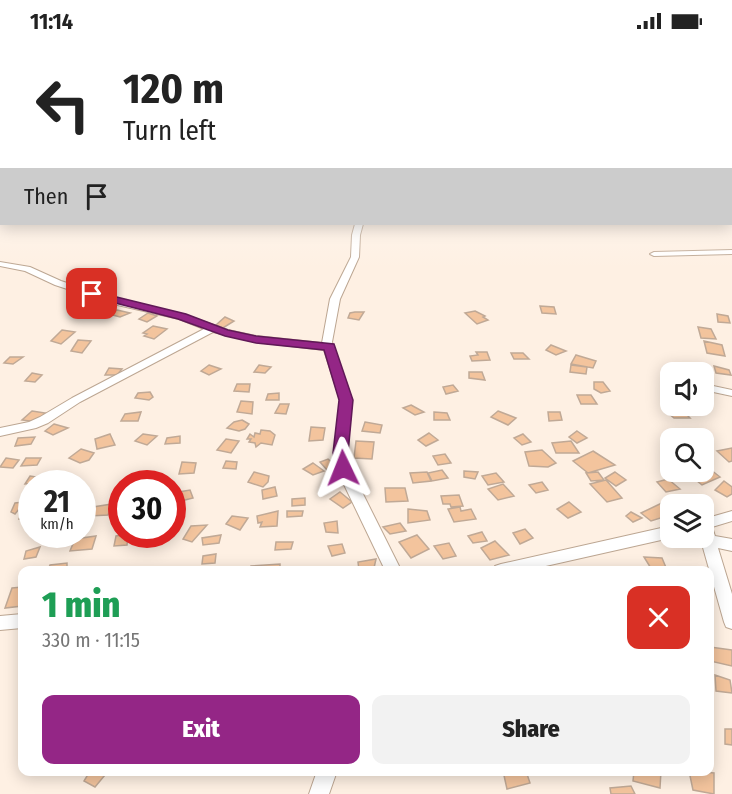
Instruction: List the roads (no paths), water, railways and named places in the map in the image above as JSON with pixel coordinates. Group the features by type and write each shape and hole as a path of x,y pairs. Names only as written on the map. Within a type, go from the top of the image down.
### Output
{"street":[{"path":"359,225 354,262 335,299 327,342 346,400 340,453 343,468 391,566"},
{"path":"654,254 732,252"},
{"path":"3,267 27,268 58,283 116,302 182,317 256,339 329,347"},
{"path":"0,432 44,420 76,400 213,328"},
{"path":"714,389 732,393"},
{"path":"714,521 732,516"},
{"path":"519,566 660,534"},
{"path":"714,541 732,545"},
{"path":"711,548 732,622"},
{"path":"0,623 18,621"},
{"path":"319,794 325,776"}]}
